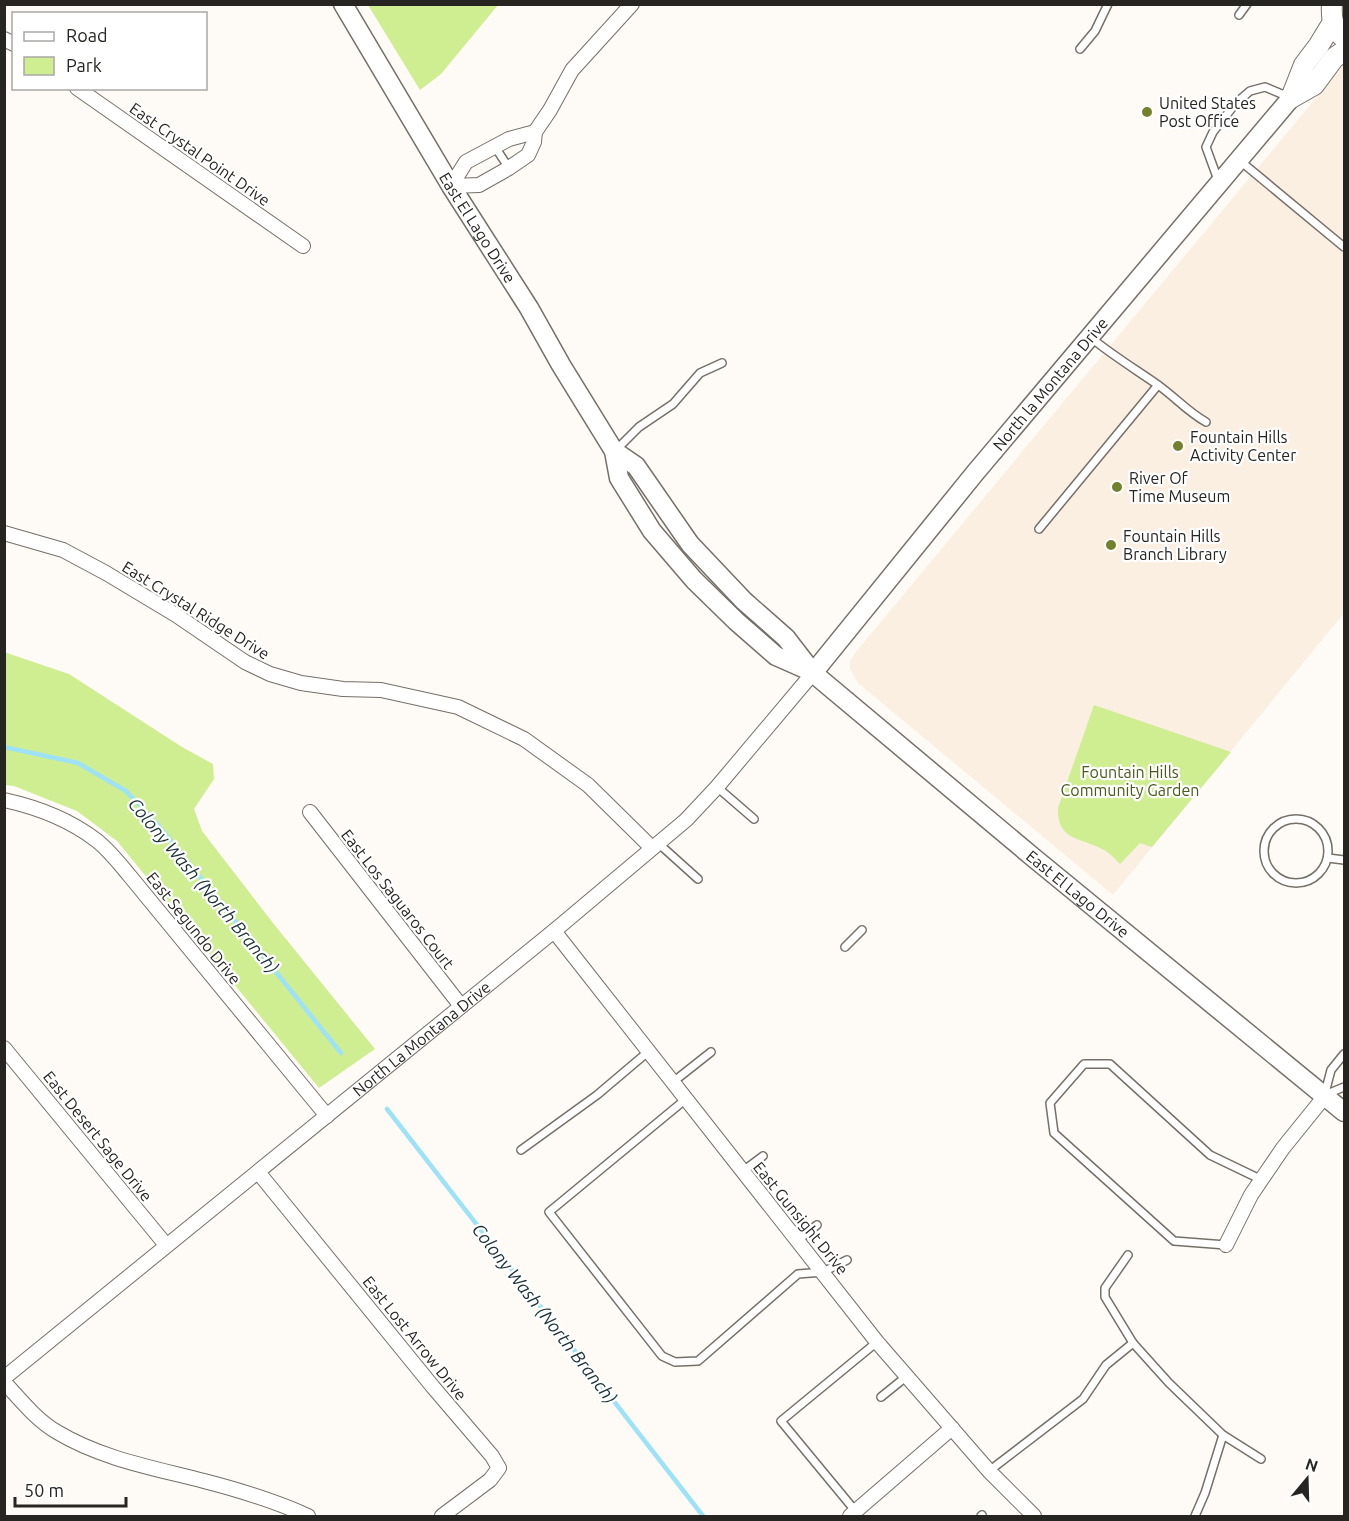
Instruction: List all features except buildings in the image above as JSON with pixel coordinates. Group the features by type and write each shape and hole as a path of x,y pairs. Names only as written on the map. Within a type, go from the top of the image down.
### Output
{"main road":[{"path":"1332,13 1334,28 1344,38"},
{"path":"1291,98 1304,65 1319,45 1332,13"},
{"path":"1291,98 1314,85 1334,58 1344,51"}],"street":[{"name":"East El Lago Drive","path":"343,4 451,186 529,308 614,451 636,466 690,544 744,601 786,638 813,673 1344,1112"},
{"path":"451,186 479,185 528,155 534,142 535,132 572,70 632,4"},
{"name":"East Crystal Point Drive","path":"80,90 303,246"},
{"name":"North la Montana Drive","path":"813,673 975,473 1291,98"},
{"path":"451,186 466,162 509,139 535,132"},
{"name":"East Crystal Ridge Drive","path":"4,533 63,550 176,615 245,662 270,674 301,683 343,689 381,690 458,707 524,739 588,785 655,846"},
{"name":"North La Montana Drive","path":"4,1380 166,1245 554,931 686,820 717,787 813,673"},
{"name":"East Segundo Drive","path":"4,800 23,804 60,819 98,841 129,875 327,1116"},
{"name":"East Los Saguaros Court","path":"310,812 461,1006"},
{"name":"East Gunsight Drive","path":"554,931 877,1342 989,1471 1034,1516"},
{"name":"East Desert Sage Drive","path":"4,1048 166,1245"},
{"path":"1226,1245 1251,1195 1283,1148 1325,1095"},
{"name":"East Lost Arrow Drive","path":"258,1172 492,1456 499,1468 490,1480 442,1516"},
{"path":"4,1380 31,1411 55,1431 86,1448 132,1463 206,1482 287,1507 308,1516"},
{"path":"855,1515 952,1428"}],"lane":[{"path":"1080,49 1095,31 1108,4"},
{"path":"1239,15 1247,4"},
{"path":"1219,182 1206,147 1213,132 1236,103 1250,91 1265,87 1291,98"},
{"path":"495,147 509,168"},
{"path":"1239,160 1344,247"},
{"path":"1090,337 1206,422"},
{"path":"614,451 639,427 673,404 700,373 722,363"},
{"path":"1039,529 1158,385"},
{"path":"717,787 754,819"},
{"path":"1296,818 1307,820 1323,832 1328,842 1328,858 1321,873 1302,883 1291,883 1272,872 1266,863 1265,842 1269,832 1276,825 1296,818"},
{"path":"655,846 698,879"},
{"path":"1328,858 1344,860"},
{"path":"844,947 862,930"},
{"path":"521,1150 597,1095 648,1051"},
{"path":"673,1082 711,1052"},
{"path":"1325,1095 1331,1070 1344,1054"},
{"path":"1226,1245 1174,1241 1054,1133 1050,1103 1084,1064 1110,1064 1210,1155 1262,1180"},
{"path":"1325,1095 1344,1087"},
{"path":"686,1100 549,1212 662,1356 675,1362 698,1361 798,1274 823,1272 847,1260"},
{"path":"743,1172 763,1156"},
{"path":"797,1241 817,1225"},
{"path":"1128,1255 1105,1288 1105,1297 1133,1343 1169,1383 1223,1435 1261,1459"},
{"path":"855,1515 781,1420 877,1342"},
{"path":"989,1471 1083,1399 1106,1365 1133,1343"},
{"path":"881,1397 907,1376"},
{"path":"1195,1516 1205,1493 1223,1435"}],"shaded area":[{"path":"1344,64 1344,613 1113,895 858,683 850,669 850,661"}],"green space":[{"path":"368,5 498,5 441,74 420,90"},
{"path":"4,652 69,674 182,747 213,764 214,779 194,809 202,831 375,1049 319,1088 117,841 77,811 14,786 5,785"},
{"name":"Fountain Hills Community Garden","path":"1094,705 1231,752 1152,847 1140,843 1120,864 1105,850 1071,836 1061,827 1059,819 1058,808"}],"waterway":[{"name":"Colony Wash (North Branch)","path":"4,747 78,763 126,791 158,825 341,1053"},
{"name":"Colony Wash (North Branch)","path":"387,1109 703,1516"}],"place":[{"name":"United States Post Office","path":"1147,112"},
{"name":"Fountain Hills Activity Center","path":"1178,446"},
{"name":"River Of Time Museum","path":"1117,487"},
{"name":"Fountain Hills Branch Library","path":"1111,545"}]}
